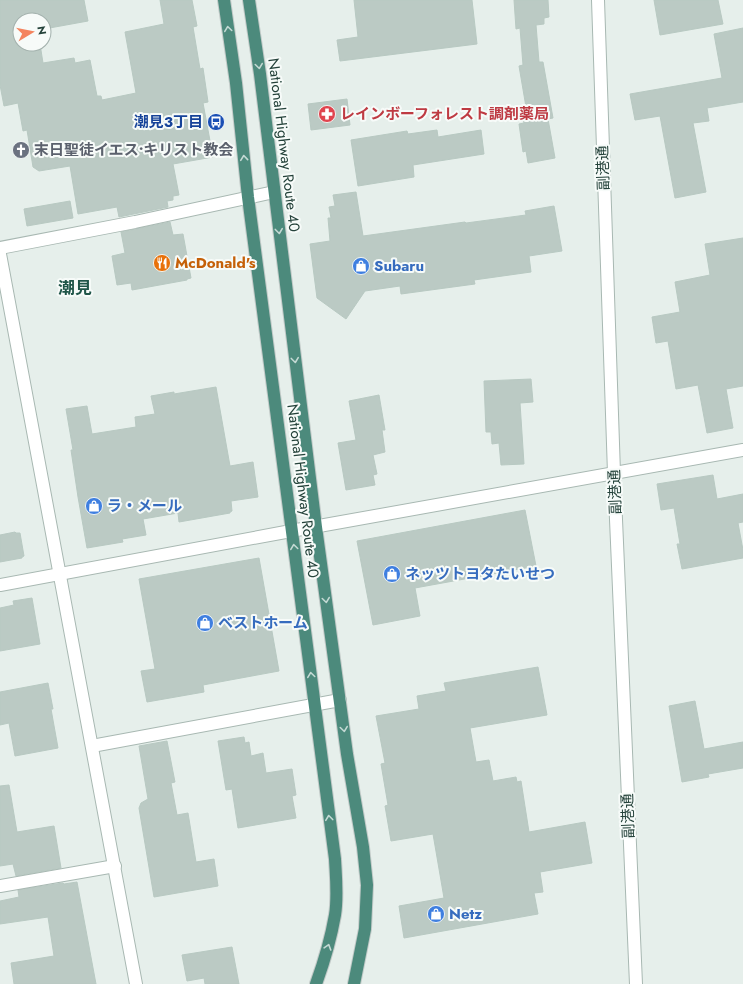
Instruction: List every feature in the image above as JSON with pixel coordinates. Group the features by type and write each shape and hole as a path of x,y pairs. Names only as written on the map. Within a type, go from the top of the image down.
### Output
{"highway":[{"name":"National Highway Route 40","path":"224,0 236,83 248,197 335,860 335,914 330,939 316,984"},
{"name":"National Highway Route 40","path":"249,0 260,74 316,527 347,754 363,847 367,885 365,929 354,984"}],"street":[{"name":"副港通","path":"598,0 614,473 636,984"},
{"path":"136,984 0,255 135,222 274,192"},
{"path":"0,585 291,530 316,527 743,450"},
{"path":"92,746 340,700"},
{"path":"0,886 115,866"}],"building":[{"path":"0,0 84,0 88,21 52,28 52,12 12,12 12,52 41,52 43,63 74,58 75,63 90,60 97,96 101,96 102,100 136,93 125,32 164,24 160,0 192,0 197,26 193,27 200,69 203,68 208,102 203,103 213,157 173,164 179,195 173,196 173,200 167,201 168,207 119,217 117,207 78,214 70,166 39,171 33,167 27,130 23,131 18,103 4,106 0,85"},
{"path":"354,0 472,0 477,44 340,61 337,40 358,37"},
{"path":"514,0 548,0 549,17 544,18 544,24 536,25 539,62 543,62 553,118 548,119 555,158 528,163 526,151 523,152 519,124 524,123 521,108 526,107 519,66 523,65 520,28 516,29"},
{"path":"654,0 718,0 723,24 660,35"},
{"path":"743,28 743,102 707,108 709,121 693,123 706,192 675,198 660,116 635,120 630,94 722,78 714,34"},
{"path":"347,99 350,125 311,130 308,104"},
{"path":"437,130 438,137 481,130 484,154 413,165 414,177 358,186 351,140 407,131 408,134"},
{"path":"356,192 363,236 526,215 525,211 554,206 562,251 529,256 531,272 474,280 475,284 401,294 400,286 365,291 346,319 317,298 310,244 330,241 328,218 331,218 329,207 335,206 333,195"},
{"path":"70,201 73,218 27,226 24,209"},
{"path":"170,222 173,235 183,234 191,278 132,290 131,283 117,285 112,256 125,253 121,232"},
{"path":"743,238 743,386 726,389 733,428 707,433 698,385 676,389 668,341 656,343 652,317 680,312 675,282 710,275 705,244"},
{"path":"531,379 533,402 520,403 524,464 501,465 499,443 492,444 491,432 486,432 484,381"},
{"path":"216,387 230,466 253,462 258,497 231,501 232,511 230,513 179,522 178,513 143,519 146,535 122,539 123,542 87,548 78,497 71,450 73,450 66,409 87,406 92,434 136,427 135,417 155,414 151,396"},
{"path":"379,395 385,430 382,430 385,452 373,455 377,474 373,475 375,485 346,490 338,443 356,440 349,401"},
{"path":"713,475 717,499 743,494 743,522 738,523 743,558 682,569 677,544 680,544 674,508 661,510 657,484"},
{"path":"525,510 536,566 415,588 420,616 373,625 357,541"},
{"path":"15,532 20,533 24,556 22,558 0,562 0,535"},
{"path":"259,558 279,671 203,685 204,692 147,702 141,671 155,669 139,579"},
{"path":"32,598 40,644 0,651 0,608 14,605 13,601"},
{"path":"538,667 547,715 470,728 476,762 489,760 493,781 516,777 517,782 521,781 529,832 585,822 592,863 540,872 543,892 534,893 538,914 404,938 399,906 444,898 433,834 391,841 385,806 388,805 381,764 385,763 376,716 419,709 417,696 446,691 444,683"},
{"path":"48,683 58,748 15,756 9,723 0,725 0,692"},
{"path":"695,701 704,749 743,742 743,768 708,774 709,777 682,782 669,706"},
{"path":"244,737 245,743 249,742 251,756 263,753 266,773 292,769 296,795 292,796 296,818 238,828 232,789 226,790 218,741"},
{"path":"167,741 175,782 171,783 177,815 188,813 196,862 214,859 218,886 154,897 139,808 141,803 148,799 139,746"},
{"path":"9,785 17,832 54,826 61,868 16,876 13,864 0,866 0,786"},
{"path":"77,882 96,984 14,984 11,963 54,956 48,917 0,924 0,901 19,897 18,890"},
{"path":"232,947 239,984 205,984 204,978 187,981 182,955"}],"place":[{"name":"レインボーフォレスト調剤薬局","path":"327,114"},
{"name":"潮見3丁目","path":"216,122"},
{"name":"末日聖徒イエス•キリスト教会","path":"21,150"},
{"name":"McDonald's","path":"162,263"},
{"name":"Subaru","path":"361,266"},
{"name":"ラ・メール","path":"94,506"},
{"name":"ネッツトヨタたいせつ","path":"392,574"},
{"name":"ベストホーム","path":"205,623"},
{"name":"Netz","path":"436,914"}],"district":[{"name":"潮見","path":"75,288"}]}
